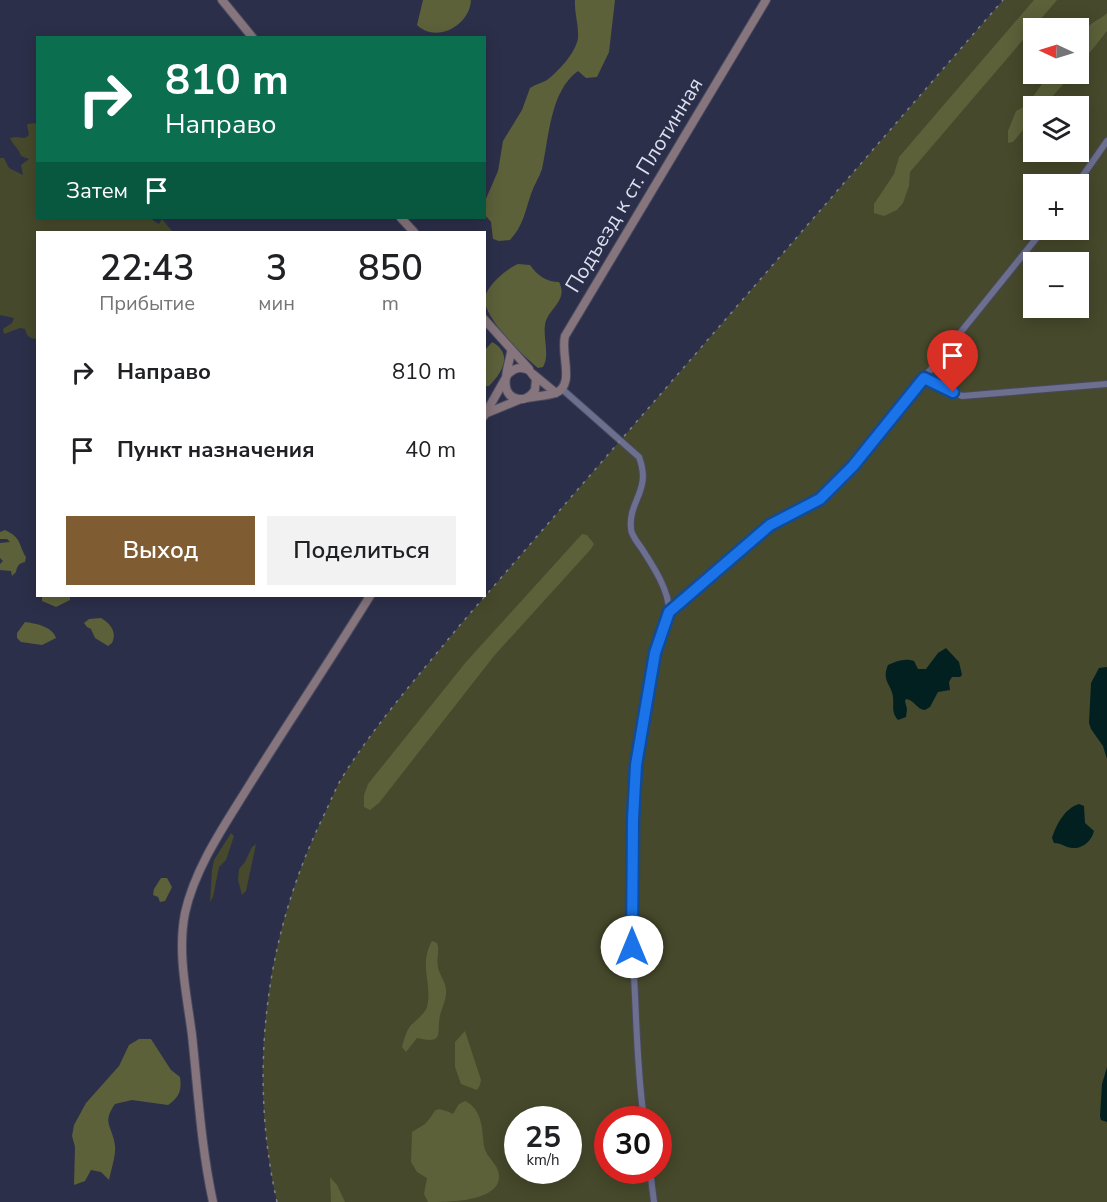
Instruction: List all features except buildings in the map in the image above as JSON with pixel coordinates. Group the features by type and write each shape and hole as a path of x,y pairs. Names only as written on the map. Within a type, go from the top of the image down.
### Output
{"street":[{"path":"222,0 251,36"},
{"name":"Подъезд к ст. Плотинная","path":"559,391 567,381 562,352 565,336 766,0"},
{"path":"1084,174 1107,141"},
{"path":"402,219 413,231"},
{"path":"669,612 770,525 820,499 853,466 1035,240"},
{"path":"486,321 531,372 559,391 639,458 644,469 644,481 631,520 631,531 651,562 665,591 669,612 655,653 646,698 636,765 633,819 632,947 642,1106"},
{"path":"512,352 505,385 510,395 524,399 559,391"},
{"path":"486,412 508,374 518,368 531,372 537,385 532,395 486,414"},
{"path":"924,378 962,396 1107,384"},
{"path":"213,1202 204,1160 185,978 182,941 187,906 205,861 240,800 369,597"},
{"path":"652,1184 654,1202"}],"green space":[{"path":"423,0 471,0 465,17 459,24 443,32 434,33 417,25"},
{"path":"575,0 615,0 609,52 597,77 586,78 578,71 562,90 552,116 542,169 523,219 510,240 493,239 491,222 486,216 486,199 498,171 503,141 522,110 530,88 552,76 574,49 578,38"},
{"path":"1003,0 1107,0 1107,1202 277,1202 268,1153 263,1104 263,1055 267,1006 275,957 287,909 303,862 343,776 384,717 460,625"},
{"path":"1034,0 1057,0 1042,18 1023,18 1023,40 910,172 909,186 903,203 897,210 884,216 874,213 874,204 894,174 899,157"},
{"path":"1107,13 1107,31 1089,54 1089,26"},
{"path":"1042,84 1063,84 1053,96 1033,96"},
{"path":"1023,107 1023,130 1013,142 1008,143 1008,131 1016,111"},
{"path":"36,123 36,219 153,219 159,224 162,219 172,231 36,231 36,339 27,335 25,329 20,328 4,334 3,329 12,323 14,318 0,315 0,158 4,158 9,168 23,175 21,165 29,159 21,156 10,138 25,138 29,135 27,124"},
{"path":"518,264 530,265 542,277 559,282 561,294 545,325 546,357 543,367 538,368 523,355 499,328 487,310 486,295 491,285"},
{"path":"492,342 503,352 504,358 501,370 489,386 486,386 486,349"},
{"path":"5,530 17,539 26,557 25,562 19,565 12,576 11,571 0,570 0,564 3,561 0,558 0,543 10,542 7,539 0,539 0,532"},
{"path":"582,534 587,535 594,544 591,549 494,656 379,803 370,810 364,807 364,795 368,784 466,662"},
{"path":"42,597 70,597 70,600 56,607 42,601"},
{"path":"101,618 108,623 113,632 112,643 108,646 95,638 91,629 84,623 89,619"},
{"path":"25,622 48,628 56,638 42,645 21,642 17,638 17,633"},
{"path":"231,833 234,836 226,860 219,867 210,902 214,860"},
{"path":"256,844 246,891 242,895 238,880 239,869"},
{"path":"161,878 167,878 172,887 165,901 160,902 158,897 153,895"},
{"path":"432,941 437,943 438,967 446,989 438,1036 432,1040 417,1038 406,1052 402,1047 405,1036 411,1025 427,1007 426,958"},
{"path":"465,1031 481,1080 477,1090 461,1084 455,1067 455,1042"},
{"path":"139,1039 151,1039 171,1070 180,1077 179,1093 168,1105 132,1100 115,1104 108,1121 115,1150 109,1180 101,1172 91,1170 85,1181 74,1185 75,1147 72,1136 74,1125 86,1103 119,1066 129,1045"},
{"path":"465,1101 478,1115 485,1150 497,1167 499,1175 497,1184 492,1191 472,1199 428,1202 424,1194 427,1178 417,1172 411,1162 412,1132 425,1124 436,1110 453,1114 459,1104"},
{"path":"330,1177 337,1185 345,1202 331,1202"}],"shaded area":[{"path":"946,648 959,662 962,675 952,677 949,682 950,690 938,692 930,707 925,710 906,699 906,717 898,720 894,712 892,693 886,679 888,665 901,660 910,660 914,661 918,669 926,669 938,653"},
{"path":"1107,667 1107,759 1103,746 1089,723 1091,683 1099,668"},
{"path":"1079,804 1084,806 1085,823 1094,831 1091,838 1077,848 1054,843 1052,838 1062,818 1069,809"},
{"path":"1107,1067 1107,1122 1101,1120 1100,1116 1102,1084"}],"railway":[{"path":"486,595 1003,0"},
{"path":"277,1202 268,1153 264,1104 267,1006 275,957 287,909 303,862 335,791 356,756 384,717 484,597"}],"route":[{"path":"632,947 633,819 636,765 655,653 669,612 770,525 820,499 853,466 924,378 953,392"}]}
